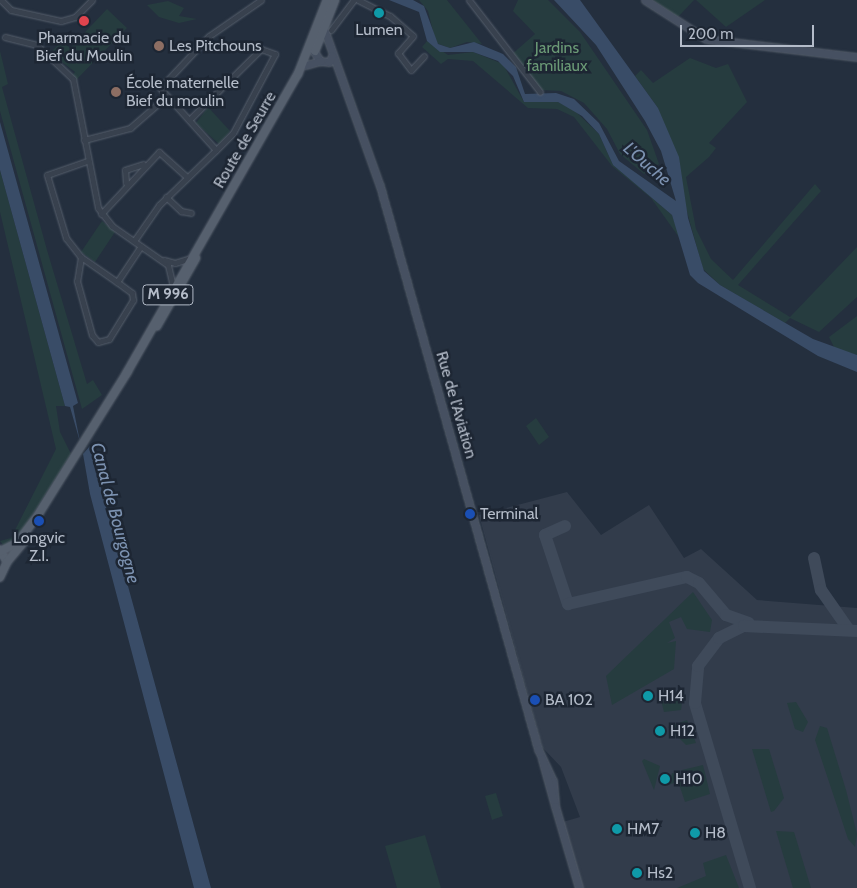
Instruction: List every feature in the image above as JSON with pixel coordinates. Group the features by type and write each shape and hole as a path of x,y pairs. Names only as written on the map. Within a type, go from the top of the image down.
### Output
{"main road":[{"name":"M 996","path":"310,52 327,0"},
{"name":"Route de Seurre","path":"0,577 7,562 87,442 310,52 319,43 327,30 335,0"},
{"name":"Route de Seurre","path":"298,74 306,64 310,52"},
{"name":"Route de Seurre","path":"126,374 173,286 184,273 190,258 215,219"},
{"name":"Route de Seurre","path":"0,550 17,543 38,515"},
{"path":"0,550 7,562"}],"street":[{"path":"1,0 12,10 54,20 75,17 92,0"},
{"path":"216,150 160,88 209,36 261,0"},
{"path":"326,59 328,48 327,30 354,0"},
{"path":"358,0 390,16 413,36 398,53 411,70 424,56"},
{"path":"645,0 711,41 857,57"},
{"path":"472,1 540,92"},
{"path":"5,37 36,44 73,79 93,198 101,214 134,241 163,260 172,270 184,273"},
{"path":"319,43 328,48"},
{"path":"134,241 166,197 233,133 273,64 272,51 261,49 190,120"},
{"path":"310,52 326,59"},
{"path":"306,64 326,59"},
{"name":"Rue de l'Aviation","path":"326,59 337,72 380,186 538,749 579,888"},
{"path":"84,140 130,128 168,96"},
{"path":"101,214 126,183 145,164 163,152 187,177"},
{"path":"81,257 77,281 92,335 98,342 109,338 134,298 117,282 81,257 62,233 46,177 51,171 87,161"},
{"path":"126,183 124,170 145,164"},
{"path":"166,197 181,211 191,213"},
{"path":"117,282 141,246"},
{"path":"163,260 175,263 190,258"},
{"path":"175,263 184,273"},
{"path":"172,270 173,286"}],"shaded area":[{"path":"567,492 601,535 649,505 684,558 701,549 757,600 857,608 857,888 583,888 563,822 580,817 561,767 542,747 479,515"}],"green space":[{"path":"419,0 447,0 482,44 467,42 450,48 436,43 428,11"},
{"name":"Jardins familiaux","path":"518,0 548,0 580,32 647,130 659,164 644,174 620,154 607,129 584,103 561,91 541,90 511,55 535,34 513,11"},
{"path":"653,0 694,0 678,17"},
{"path":"696,0 765,0 726,27"},
{"path":"168,1 184,8 179,16 197,19 179,23 159,17 147,5"},
{"path":"107,9 127,28 76,80 72,76 75,72 50,53 62,41 70,48"},
{"path":"427,41 448,55 473,52 503,64 524,102 558,102 573,109 599,134 613,165 672,215 681,240 651,198 612,166 574,117 557,109 528,108 473,61 448,59 441,64 422,47"},
{"path":"0,51 8,84 2,87 47,250 87,384 93,380 102,395 82,409 0,111"},
{"path":"690,58 716,68 728,64 747,102 709,143 716,148 709,157 686,177 696,229 711,259 733,280 815,184 821,191 738,285 790,317 857,247 857,297 819,332 790,318 785,323 720,285 703,269 658,108 635,76 641,70 653,83"},
{"path":"208,107 230,131 219,144 196,123"},
{"path":"0,170 65,406 56,406 60,432 71,454 19,536 4,546 0,541 11,538 56,449 0,212"},
{"path":"102,221 115,232 95,262 81,252"},
{"path":"857,316 857,355 835,349 829,337"},
{"path":"536,418 549,437 539,445 526,426"},
{"path":"693,592 712,620 710,632 687,629 681,617 669,622 675,638 667,643 676,641 674,669 612,705 606,676"},
{"path":"683,694 681,710 664,712 660,696 666,706 663,697"},
{"path":"796,702 808,722 803,732 795,729 787,703"},
{"path":"687,720 696,743 686,745 668,727"},
{"path":"820,726 827,728 846,790 857,834 855,847 848,839 815,740"},
{"path":"752,749 769,749 784,798 774,811 771,812"},
{"path":"644,759 660,766 654,790 642,761"},
{"path":"703,765 710,794 685,802 678,781 669,785 672,773 681,775 682,770"},
{"path":"496,793 503,816 492,820 485,796"},
{"path":"776,831 794,832 811,888 793,888"},
{"path":"425,835 441,888 397,888 385,846"},
{"path":"726,855 739,888 677,888 706,876 703,863"}],"water":[{"path":"389,0 413,0 424,6 438,44 450,48 474,42 503,54 516,67 525,94 556,93 574,99 599,123 619,161 676,201 661,151 645,121 596,45 554,0 580,0 658,108 679,157 688,218 704,271 720,285 813,339 857,355 857,372 818,356 698,283 690,275 672,215 613,165 599,134 582,116 558,102 524,102 513,76 498,61 473,52 440,52 427,41 419,12"},
{"name":"Canal de Bourgogne","path":"0,122 78,403 73,406 80,442 70,407 65,406 0,170"},
{"name":"Canal de Bourgogne","path":"90,446 211,888 194,888 90,494 83,454"}],"taxiway":[{"path":"565,526 545,535 568,604 687,577 699,583 726,615 749,623"},
{"path":"814,558 821,590 849,630"},
{"path":"750,888 695,703 698,666 719,638 744,626 857,631"}],"place":[{"name":"Lumen","path":"379,13"},
{"name":"Pharmacie du Bief du Moulin","path":"84,21"},
{"name":"Les Pitchouns","path":"159,46"},
{"name":"École maternelle Bief du moulin","path":"116,92"},
{"name":"Terminal","path":"470,514"},
{"name":"Longvic Z.I.","path":"39,521"},
{"name":"H14","path":"648,696"},
{"name":"BA 102","path":"535,700"},
{"name":"H12","path":"660,731"},
{"name":"H10","path":"665,779"},
{"name":"HM7","path":"617,829"},
{"name":"H8","path":"695,833"},
{"name":"Hs2","path":"637,873"}],"water label":[{"name":"L'Ouche","path":"647,164"}]}
